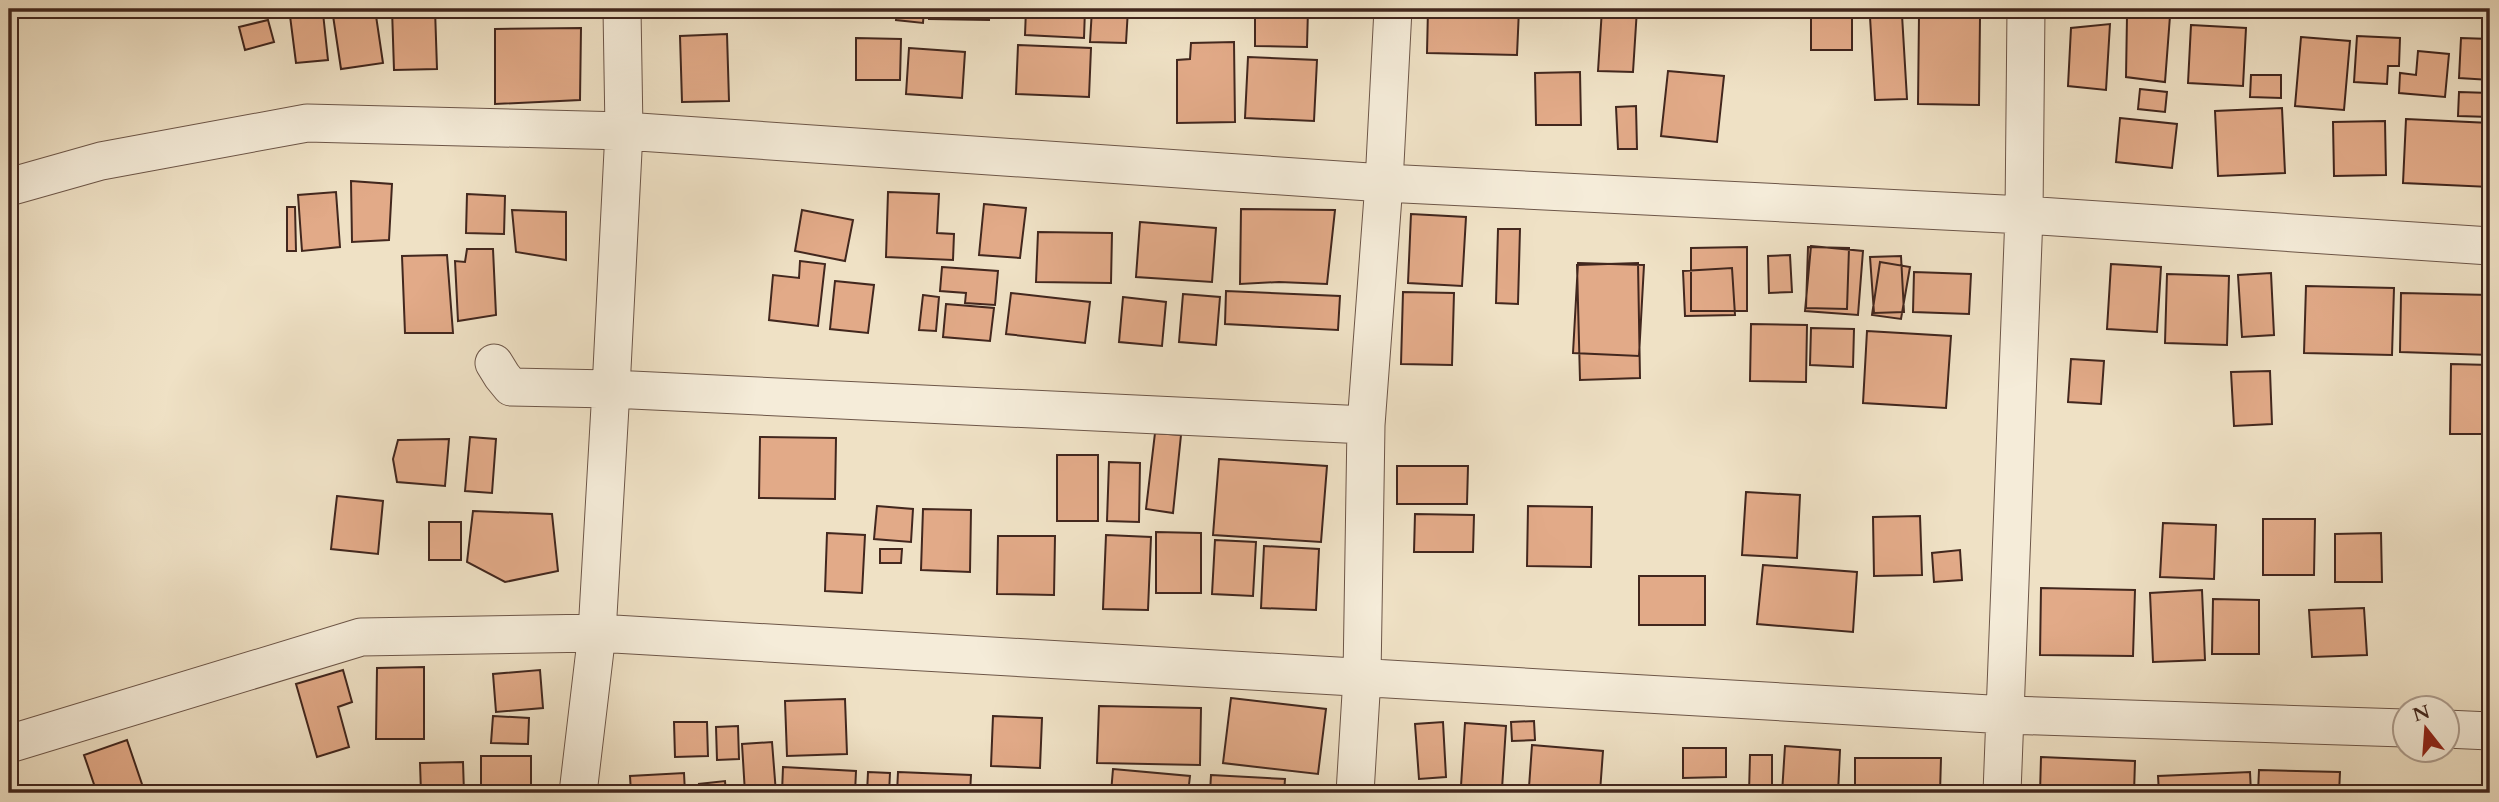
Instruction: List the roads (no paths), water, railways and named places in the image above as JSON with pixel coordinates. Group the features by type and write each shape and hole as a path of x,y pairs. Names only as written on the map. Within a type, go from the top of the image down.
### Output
{"street":[{"path":"578,793 597,633 611,389 624,131 622,9"},
{"path":"1355,793 1362,677 1366,425 1384,183 1393,9"},
{"path":"2002,793 2024,215 2026,9"},
{"path":"9,187 101,161 307,123 624,131 1384,183 2024,215 2490,246"},
{"path":"494,363 512,387 611,389 1366,425"},
{"path":"9,744 361,637 597,633 2007,715 2390,728"},
{"path":"2460,730 2490,731"}]}
